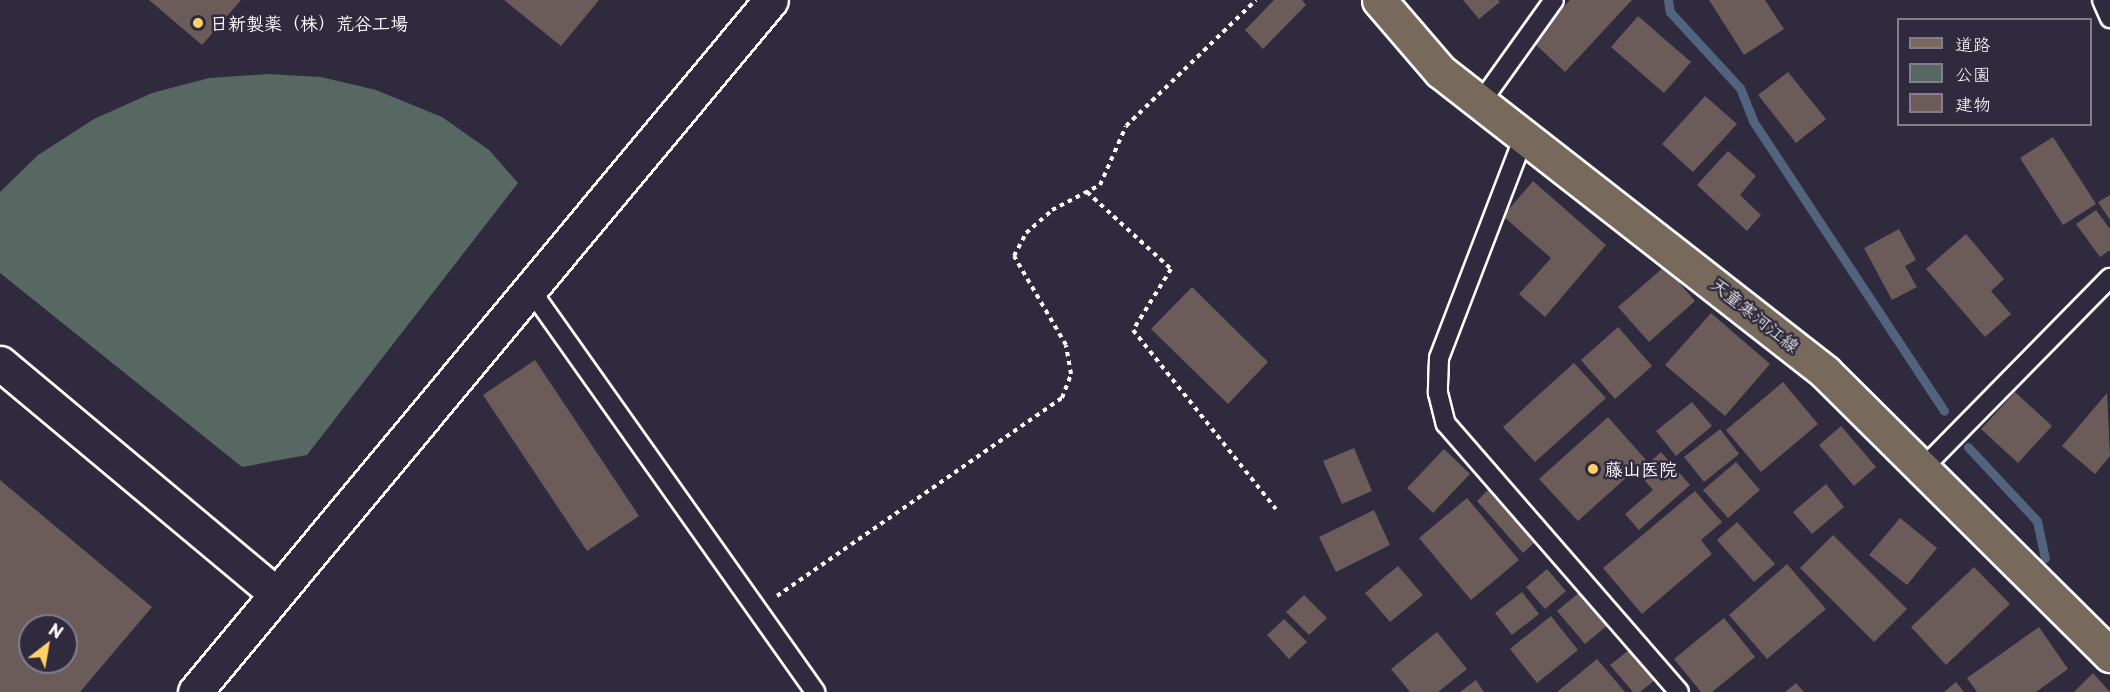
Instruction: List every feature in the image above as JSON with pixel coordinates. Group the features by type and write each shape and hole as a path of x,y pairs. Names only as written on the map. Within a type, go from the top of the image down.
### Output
{"main road":[{"name":"天童寒河江線","path":"1379,0 1440,70 1525,134 1825,372 2110,655"}],"street":[{"path":"195,692 275,592 771,0"},
{"path":"0,363 275,592"}],"lane":[{"path":"1481,102 1554,0"},
{"path":"2102,0 2110,18"},
{"path":"1525,134 1439,358 1438,393 1446,424 1679,692"},
{"path":"1922,468 2110,278"},
{"path":"530,289 814,692"}],"path":[{"path":"756,610 1062,398 1071,374 1066,345 1014,256 1026,232 1052,210 1100,185 1126,126 1256,0"},
{"path":"1088,192 1171,269 1133,330 1276,509"}],"green space":[{"path":"268,74 321,77 376,90 442,117 489,150 518,183 307,455 242,467 0,273 0,192 38,155 94,119 152,93 209,78"}],"building":[{"name":"日新製薬（株）荒谷工場","path":"149,0 241,0 202,45"},
{"path":"504,0 599,0 561,46"},
{"path":"1274,0 1302,0 1306,5 1263,49 1245,30"},
{"path":"1463,0 1498,0 1500,2 1479,19"},
{"path":"1570,0 1632,0 1565,72 1532,41"},
{"path":"1709,0 1765,0 1784,29 1744,55"},
{"path":"1638,16 1691,62 1664,93 1611,47"},
{"path":"1788,72 1826,119 1796,143 1758,95"},
{"path":"1705,96 1737,124 1693,172 1662,144"},
{"path":"2053,137 2096,204 2063,225 2020,158"},
{"path":"1728,151 1756,176 1740,195 1761,215 1747,231 1697,185"},
{"path":"1533,181 1606,245 1545,317 1519,294 1551,258 1503,216"},
{"path":"2110,195 2110,220 2098,202"},
{"path":"2096,210 2110,229 2110,250 2100,257 2076,224"},
{"path":"1899,229 1916,260 1905,266 1917,287 1892,300 1864,248"},
{"path":"1966,234 2004,279 1991,291 2011,314 1985,337 1926,269"},
{"path":"1665,266 1695,301 1649,342 1618,307"},
{"path":"1192,287 1268,362 1228,404 1151,329"},
{"path":"1711,313 1770,364 1725,416 1665,365"},
{"path":"1618,327 1652,366 1615,399 1581,360"},
{"path":"535,360 639,516 587,551 483,395"},
{"path":"1574,363 1606,398 1535,462 1503,427"},
{"path":"1783,382 1818,424 1761,472 1726,430"},
{"path":"2015,392 2052,426 2018,463 1981,429"},
{"path":"2107,393 2110,456 2095,474 2062,446"},
{"path":"1692,402 1712,426 1676,456 1656,431"},
{"name":"藤山医院","path":"1608,417 1646,460 1578,521 1539,479"},
{"path":"1841,426 1876,467 1854,486 1819,445"},
{"path":"1720,429 1739,454 1704,482 1684,457"},
{"path":"1354,448 1372,491 1342,504 1323,461"},
{"path":"1444,449 1470,474 1433,513 1407,488"},
{"path":"1661,452 1690,485 1639,530 1625,514 1653,490 1638,473"},
{"path":"1736,462 1760,490 1728,518 1703,490"},
{"path":"0,480 152,607 80,692 0,692"},
{"path":"1826,484 1844,507 1812,534 1793,512"},
{"path":"1488,490 1534,543 1523,553 1477,501"},
{"path":"1695,491 1722,522 1701,540 1712,554 1642,614 1603,568"},
{"path":"1467,498 1519,560 1471,600 1419,538"},
{"path":"1374,510 1390,545 1336,572 1319,537"},
{"path":"1900,518 1937,548 1907,585 1869,555"},
{"path":"1737,522 1775,564 1754,582 1717,540"},
{"path":"1833,535 1907,609 1874,642 1800,568"},
{"path":"1787,564 1826,609 1767,659 1729,615"},
{"path":"1398,566 1423,595 1390,622 1365,593"},
{"path":"1974,567 2010,604 1946,665 1911,627"},
{"path":"1547,569 1566,591 1545,609 1526,587"},
{"path":"1581,591 1609,624 1585,644 1557,611"},
{"path":"1522,592 1539,614 1512,635 1495,613"},
{"path":"1304,595 1327,618 1309,635 1286,612"},
{"path":"1551,616 1578,650 1537,683 1510,649"},
{"path":"1724,618 1755,657 1712,692 1701,692 1674,659"},
{"path":"1284,619 1307,642 1289,659 1267,635"},
{"path":"2039,627 2068,669 2036,692 1977,692 1967,678"},
{"path":"1437,632 1467,669 1438,692 1410,692 1391,669"},
{"path":"1629,650 1655,680 1640,692 1633,692 1610,665"},
{"path":"1597,659 1625,692 1557,692"},
{"path":"2093,673 2110,692 2074,692"},
{"path":"1476,680 1484,692 1460,692"},
{"path":"1956,682 1964,692 1944,692"},
{"path":"1796,683 1804,692 1785,692"}],"waterway":[{"path":"1668,0 1670,12 1740,88 1753,121 1944,411"},
{"path":"1968,447 2037,521 2045,558"}],"place":[{"name":"日新製薬（株）荒谷工場","path":"198,23"},
{"name":"藤山医院","path":"1593,469"}]}
